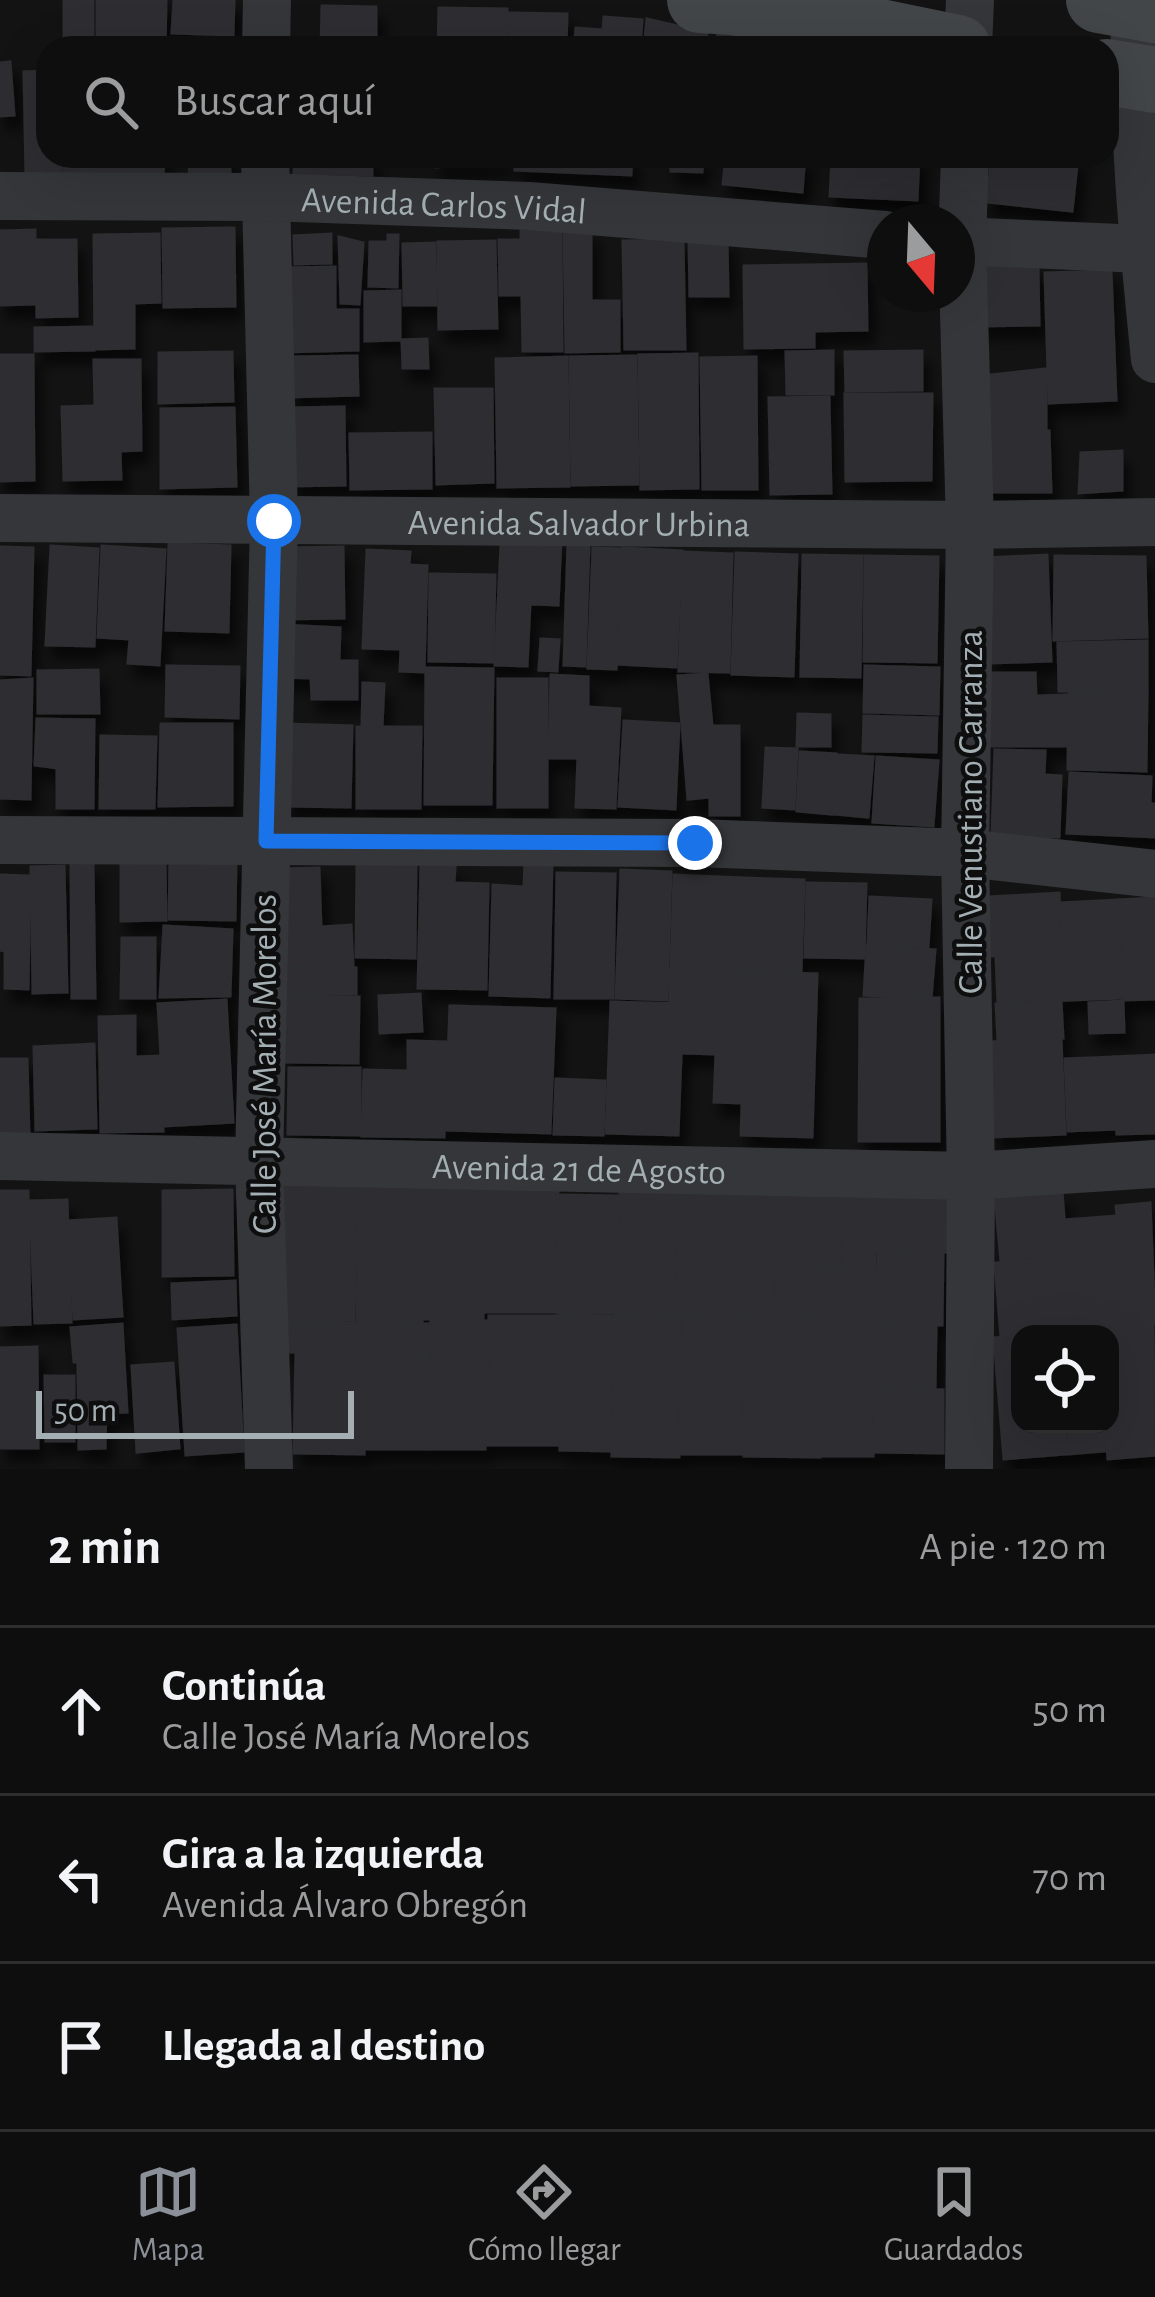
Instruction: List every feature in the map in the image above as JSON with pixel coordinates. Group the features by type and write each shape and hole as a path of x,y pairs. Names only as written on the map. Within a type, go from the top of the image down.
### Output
{"main road":[{"path":"700,0 733,2 899,36"}],"street":[{"path":"266,36 267,0"},
{"path":"968,36 970,0"},
{"path":"1130,6 1143,249 1155,359"},
{"name":"Calle Venustiano Carranza","path":"962,204 964,168"},
{"name":"Avenida Carlos Vidal","path":"0,196 265,176 529,206 867,234"},
{"name":"Calle José María Morelos","path":"265,176 274,521 259,1162 268,1469"},
{"path":"975,242 1143,249"},
{"name":"Calle Venustiano Carranza","path":"962,312 970,525 965,853 971,1177 969,1469"},
{"name":"Avenida Salvador Urbina","path":"0,518 970,525 1155,522"},
{"path":"0,840 695,843 965,853 1155,874"},
{"name":"Avenida 21 de Agosto","path":"0,1156 971,1177 1155,1165"}],"building":[{"path":"64,0 93,0 93,36 64,36"},
{"path":"97,0 166,0 165,36 97,36"},
{"path":"174,0 234,0 233,35 172,33"},
{"path":"322,6 376,7 376,36 321,36"},
{"path":"439,8 507,9 506,36 438,36"},
{"path":"509,13 567,14 566,36 509,36"},
{"path":"604,17 642,20 641,36 575,36 576,28 603,30"},
{"path":"647,19 707,33 707,36 645,36"},
{"path":"10,62 14,115 0,116 0,63"},
{"path":"24,72 36,72 36,168 61,168 61,175 26,175"},
{"path":"64,168 93,168 93,174 64,174"},
{"path":"94,168 163,168 163,177 94,177"},
{"path":"189,168 230,168 230,177 189,177"},
{"path":"294,168 372,168 372,175 294,173"},
{"path":"515,168 631,168 631,175"},
{"path":"671,168 702,168 702,172"},
{"path":"725,168 804,168 802,192 723,184"},
{"path":"831,168 918,168 917,200 830,196"},
{"path":"991,168 1077,168 1072,211 987,202"},
{"path":"234,228 235,306 164,307 163,229"},
{"path":"564,229 591,229 591,301 619,301 619,351 566,352"},
{"path":"35,230 35,304 0,305 0,231"},
{"path":"561,230 562,351 523,351 522,295 500,295 499,240 521,240 521,231"},
{"path":"159,234 160,302 134,303 134,348 95,349 94,235"},
{"path":"331,234 331,263 295,264 294,236"},
{"path":"388,235 398,235 397,287 369,286 370,242 388,242"},
{"path":"339,237 363,243 359,304 341,303"},
{"path":"689,239 727,239 728,296 690,296"},
{"path":"36,240 76,240 77,316 37,317"},
{"path":"683,240 685,349 625,349 623,241"},
{"path":"495,241 497,328 439,329 438,242"},
{"path":"435,243 436,305 404,305 403,244"},
{"path":"866,264 867,330 814,331 814,347 745,348 744,266"},
{"path":"1038,266 1039,325 977,326 976,267"},
{"path":"335,267 335,310 358,310 358,350 286,352 285,268"},
{"path":"1111,271 1116,400 1049,403 1045,273"},
{"path":"400,291 400,340 365,341 365,292"},
{"path":"94,327 94,350 35,351 35,328"},
{"path":"427,339 428,368 403,368 402,340"},
{"path":"833,351 833,394 787,394 786,352"},
{"path":"922,351 922,390 846,391 845,352"},
{"path":"232,352 233,401 159,403 159,353"},
{"path":"697,354 698,488 641,489 639,355"},
{"path":"0,355 33,355 34,480 0,481"},
{"path":"357,356 358,395 290,397 290,357"},
{"path":"636,356 638,484 572,485 570,357"},
{"path":"567,357 569,486 498,487 496,359"},
{"path":"756,357 757,489 703,489 701,358"},
{"path":"94,360 140,360 141,450 120,451 121,479 64,480 62,407 95,406"},
{"path":"1046,369 1046,430 975,431 972,377"},
{"path":"435,389 492,389 493,482 437,484"},
{"path":"845,394 932,394 931,480 846,481"},
{"path":"829,397 831,493 771,494 769,398"},
{"path":"344,407 345,485 290,486 289,408"},
{"path":"234,408 236,486 161,488 161,409"},
{"path":"1049,431 1051,492 978,492 975,433"},
{"path":"431,433 431,488 351,489 350,434"},
{"path":"1122,451 1122,490 1079,493 1081,453"},
{"path":"561,539 558,605 530,604 527,666 495,665 501,545"},
{"path":"169,544 230,546 228,632 166,630"},
{"path":"568,544 589,545 585,666 564,665"},
{"path":"51,546 98,549 94,646 46,645"},
{"path":"102,546 165,550 159,665 128,663 130,639 98,637"},
{"path":"0,547 33,548 30,675 0,674"},
{"path":"343,547 344,618 284,619 283,548"},
{"path":"593,548 621,549 616,669 588,668"},
{"path":"623,548 682,551 676,667 617,664"},
{"path":"367,550 410,552 409,565 427,566 424,672 400,671 401,649 363,648"},
{"path":"684,552 732,554 729,672 679,671"},
{"path":"736,553 797,555 793,676 732,674"},
{"path":"803,555 862,556 860,677 801,676"},
{"path":"1047,555 1051,661 989,663 986,558"},
{"path":"865,556 938,557 936,662 864,661"},
{"path":"1055,556 1145,557 1147,637 1054,640"},
{"path":"430,574 495,575 493,662 429,661"},
{"path":"283,625 340,628 339,661 357,661 357,699 312,699 311,678 280,677"},
{"path":"541,639 559,640 557,671 539,670"},
{"path":"1147,641 1147,692 1059,691 1058,643"},
{"path":"167,666 239,667 238,718 166,716"},
{"path":"865,666 939,668 938,714 864,712"},
{"path":"426,668 493,669 491,804 425,804"},
{"path":"98,670 99,713 38,713 38,671"},
{"path":"988,673 1035,673 1036,696 1067,695 1067,746 988,746"},
{"path":"707,674 712,726 739,726 739,815 710,815 710,797 688,799 678,676"},
{"path":"551,675 588,677 588,707 620,709 615,808 576,807 578,758 549,758"},
{"path":"32,679 30,799 0,798 0,681"},
{"path":"498,679 547,679 547,807 498,807"},
{"path":"363,683 384,684 382,727 421,727 420,808 357,808 357,727 362,727"},
{"path":"1069,693 1147,694 1146,771 1068,769"},
{"path":"798,714 830,715 830,746 797,746"},
{"path":"864,716 937,718 936,752 863,751"},
{"path":"37,719 94,720 93,808 57,808 57,768 35,765"},
{"path":"624,721 679,724 675,809 619,806"},
{"path":"161,724 232,724 232,805 159,806"},
{"path":"287,724 352,726 350,807 285,806"},
{"path":"101,736 156,737 154,808 100,808"},
{"path":"766,748 797,749 794,809 763,807"},
{"path":"995,750 1045,751 1044,775 1061,776 1059,837 992,835"},
{"path":"800,752 836,754 832,814 797,811"},
{"path":"838,755 873,757 868,817 834,814"},
{"path":"877,757 938,761 933,826 873,822"},
{"path":"1070,773 1151,777 1155,837 1067,833"},
{"path":"170,857 236,858 235,920 169,919"},
{"path":"525,860 552,861 549,997 490,995 493,885 524,887"},
{"path":"165,862 166,920 121,921 121,863"},
{"path":"357,862 416,863 415,958 356,957"},
{"path":"71,864 93,864 95,998 72,998"},
{"path":"421,865 455,867 454,883 488,884 486,989 418,988"},
{"path":"64,866 67,992 33,993 31,867"},
{"path":"319,868 321,927 351,925 353,966 286,968 282,869"},
{"path":"621,870 671,872 667,1000 616,998"},
{"path":"557,873 615,874 613,998 555,998"},
{"path":"0,875 30,876 28,989 5,988"},
{"path":"674,875 742,878 739,969 671,967"},
{"path":"744,878 804,880 801,972 741,970"},
{"path":"807,883 866,884 864,958 805,957"},
{"path":"1059,893 1062,954 991,956 989,897"},
{"path":"870,897 931,900 928,947 868,944"},
{"path":"1155,898 1155,999 1122,1000 1119,900"},
{"path":"1117,900 1119,951 1062,953 1061,903"},
{"path":"164,926 232,930 230,996 160,997"},
{"path":"122,938 155,938 155,998 121,998"},
{"path":"867,946 935,950 931,999 864,995"},
{"path":"1119,952 1120,998 998,1003 996,958"},
{"path":"356,968 356,994 283,994 283,969"},
{"path":"670,969 745,971 741,1103 714,1102 716,1054 683,1053 684,1002 670,1002"},
{"path":"747,972 817,974 812,1137 741,1135"},
{"path":"420,994 422,1031 380,1033 379,996"},
{"path":"287,996 359,997 358,1063 286,1062"},
{"path":"939,998 939,1141 859,1141 860,999"},
{"path":"226,1000 233,1122 165,1126 158,1004"},
{"path":"1061,1001 1063,1038 998,1041 996,1004"},
{"path":"1123,1001 1124,1032 1090,1033 1089,1003"},
{"path":"611,1002 683,1004 678,1135 606,1133"},
{"path":"450,1006 485,1007 480,1131 445,1130"},
{"path":"487,1007 555,1009 550,1133 482,1131"},
{"path":"135,1016 135,1057 160,1056 163,1131 101,1132 99,1017"},
{"path":"1061,1039 1065,1134 993,1137 990,1042"},
{"path":"408,1041 446,1042 444,1137 362,1136 364,1070 408,1071"},
{"path":"94,1044 96,1128 36,1130 34,1047"},
{"path":"1155,1055 1155,1133 1117,1134 1114,1057"},
{"path":"1113,1057 1116,1129 1068,1131 1065,1059"},
{"path":"0,1059 27,1059 29,1136 0,1136"},
{"path":"289,1068 360,1068 360,1135 288,1134"},
{"path":"556,1079 605,1081 603,1135 554,1134"},
{"path":"285,1184 359,1184 357,1265 284,1264"},
{"path":"359,1185 424,1186 422,1322 357,1321"},
{"path":"485,1185 558,1186 555,1312 483,1312"},
{"path":"813,1186 843,1186 842,1264 812,1264"},
{"path":"424,1187 485,1187 483,1319 422,1319"},
{"path":"620,1189 678,1190 676,1314 618,1313"},
{"path":"776,1189 812,1189 811,1266 823,1266 822,1316 774,1315"},
{"path":"843,1189 876,1190 875,1266 842,1266"},
{"path":"232,1190 233,1275 163,1276 163,1191"},
{"path":"877,1190 947,1191 946,1252 876,1250"},
{"path":"0,1191 28,1191 30,1324 0,1325"},
{"path":"1062,1191 1067,1257 1001,1262 995,1196"},
{"path":"679,1193 741,1194 740,1314 676,1314"},
{"path":"743,1193 775,1194 773,1315 741,1315"},
{"path":"558,1195 619,1196 617,1313 557,1313"},
{"path":"67,1200 71,1322 35,1323 30,1201"},
{"path":"1150,1203 1155,1324 1074,1325 1065,1220 1117,1216 1116,1206"},
{"path":"116,1218 122,1316 74,1319 68,1221"},
{"path":"878,1252 943,1252 942,1325 877,1325"},
{"path":"1067,1257 1072,1325 1011,1325 1011,1336 1001,1337 995,1263"},
{"path":"285,1264 355,1266 354,1323 284,1321"},
{"path":"825,1266 876,1267 873,1456 822,1456"},
{"path":"235,1281 236,1315 173,1319 172,1284"},
{"path":"562,1315 614,1316 612,1451 560,1450"},
{"path":"615,1315 682,1316 679,1457 612,1456"},
{"path":"683,1315 745,1316 743,1454 680,1454"},
{"path":"489,1316 560,1316 558,1445 487,1445"},
{"path":"746,1317 822,1317 820,1457 744,1456"},
{"path":"431,1320 488,1321 485,1449 429,1449"},
{"path":"285,1323 430,1324 429,1353 284,1352"},
{"path":"122,1324 127,1412 106,1413 105,1448 79,1449 78,1362 74,1362 71,1328"},
{"path":"236,1325 243,1451 186,1455 178,1329"},
{"path":"875,1326 936,1327 935,1389 874,1388"},
{"path":"1153,1326 1155,1455 1108,1459 1106,1433 1119,1433 1119,1328"},
{"path":"1011,1337 1011,1433 1065,1433 1067,1454 1004,1459 994,1338"},
{"path":"37,1347 38,1448 0,1448 0,1348"},
{"path":"296,1352 366,1353 364,1454 294,1453"},
{"path":"366,1354 429,1354 428,1449 364,1449"},
{"path":"173,1363 179,1448 137,1452 132,1366"},
{"path":"45,1376 74,1376 74,1441 46,1441"},
{"path":"875,1389 943,1390 943,1453 874,1452"},
{"path":"1068,1433 1104,1433 1105,1451 1069,1454"}],"route":[{"path":"274,521 266,841 695,843"}]}
